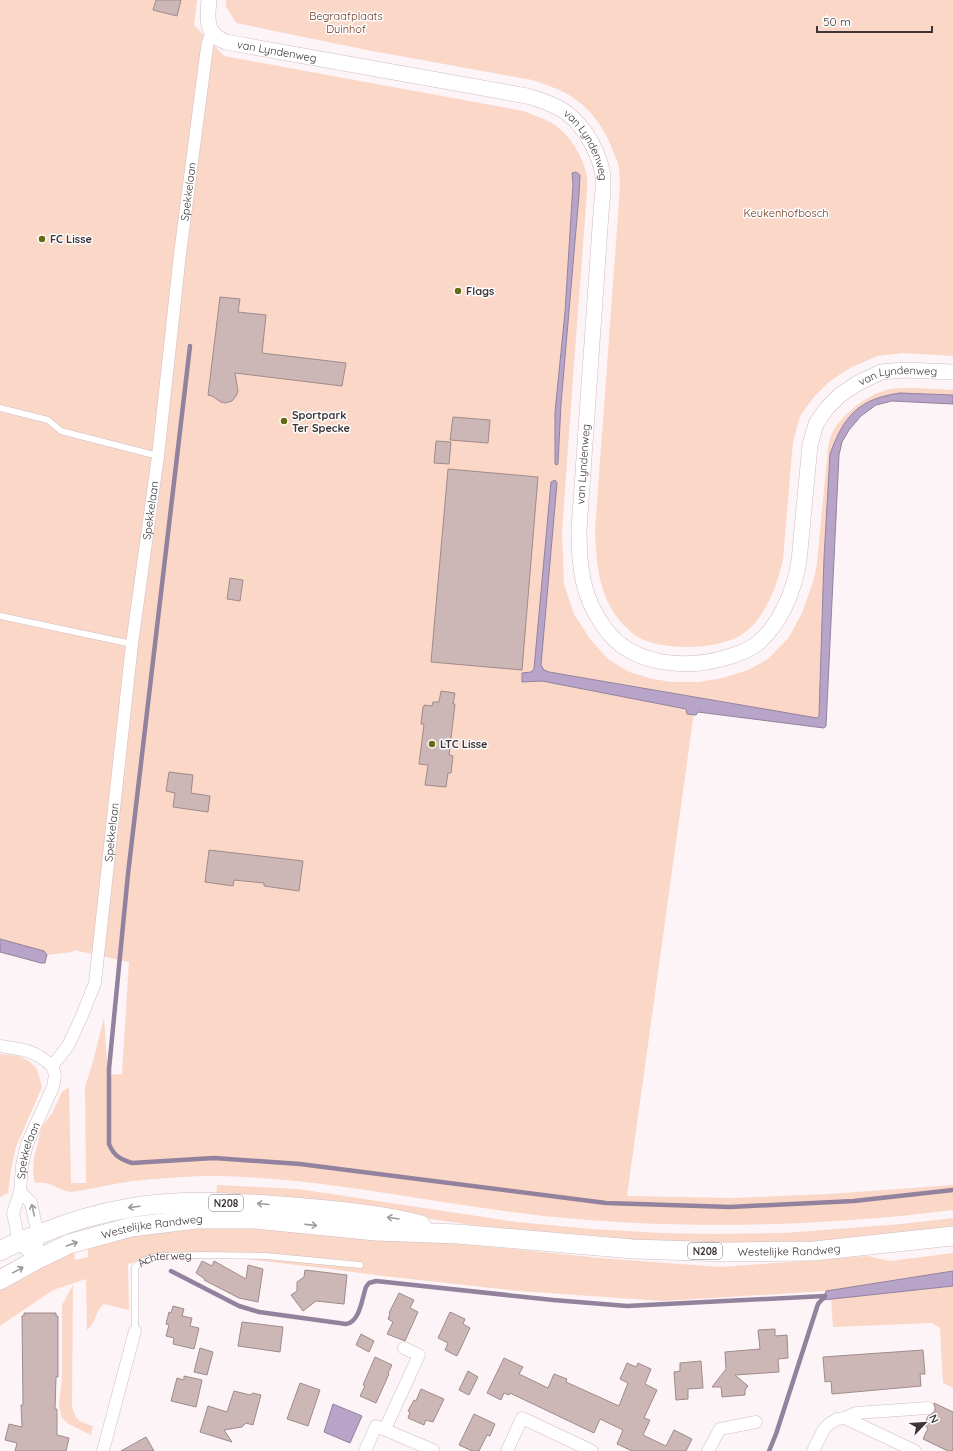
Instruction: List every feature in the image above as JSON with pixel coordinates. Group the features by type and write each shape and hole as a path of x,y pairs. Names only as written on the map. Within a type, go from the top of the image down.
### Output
{"main road":[{"name":"Westelijke Randweg","path":"0,1251 38,1234 100,1213 130,1207 176,1203 251,1203 374,1215 404,1220 458,1234"},
{"name":"Westelijke Randweg","path":"0,1280 69,1244 131,1227 196,1219 254,1219 376,1231 458,1234 633,1249 726,1252 814,1251 953,1236"}],"street":[{"path":"209,0 208,24 212,34"},
{"name":"van Lyndenweg","path":"212,34 217,39 226,42 527,96 560,109 574,120 585,132 595,150 602,171 603,193 578,530 579,557 582,580 591,606 604,628 619,644 637,655 656,661 698,664 740,653 757,644 774,626 785,606 797,574 810,445 816,424 827,408 840,395 858,383 881,372 904,370 953,372"},
{"name":"Spekkelaan","path":"19,1242 13,1213 20,1192 22,1166 27,1144 52,1087 55,1075 52,1066 68,1046 95,983 132,644 158,456 172,322 206,47 212,34"},
{"path":"0,1046 28,1051 42,1057 52,1066"},
{"name":"Spekkelaan","path":"20,1192 31,1203 38,1234 36,1260"},
{"path":"19,1242 36,1260"},
{"name":"Achterweg","path":"103,1451 135,1331"},
{"path":"385,1429 419,1355 404,1348"},
{"path":"813,1451 824,1429 837,1419 856,1413 928,1408"},
{"path":"507,1451 522,1418 592,1451"},
{"path":"844,1418 914,1451"},
{"path":"708,1451 720,1429 756,1422"},
{"path":"365,1451 376,1426 434,1451"}],"lane":[{"path":"0,408 48,420 61,431 158,456"},
{"path":"0,616 132,644"},
{"name":"Achterweg","path":"135,1331 135,1267 143,1261 157,1256 266,1256 360,1265"}],"green space":[{"name":"Sportpark Ter Specke","path":"0,0 197,0 194,25 224,56 523,111 552,123 564,133 574,145 584,166 587,175 587,192 562,533 564,584 574,614 590,639 608,659 629,672 653,679 672,682 699,682 723,678 748,670 768,659 789,637 802,613 814,579 817,563 828,448 833,431 843,418 856,406 871,396 886,390 909,388 953,390 953,395 900,393 863,404 848,417 836,438 824,558 819,716 816,718 556,673 555,683 591,690 695,705 627,1196 733,1198 829,1194 953,1185 953,1210 902,1216 800,1223 698,1225 544,1216 340,1186 258,1178 196,1176 164,1178 133,1181 71,1192 47,1183 35,1183 33,1173 34,1157 42,1127 52,1113 62,1092 69,1087 71,1183 86,1183 85,1087 104,1018 108,1075 122,1074 129,962 74,950 73,952 47,955 44,951 0,939"},
{"name":"Keukenhofbosch","path":"226,0 953,0 953,356 904,353 877,356 850,368 830,381 814,397 800,416 793,442 783,559 778,578 766,607 747,631 725,642 697,647 655,644 638,637 622,623 613,611 603,590 598,565 595,530 620,180 618,165 611,145 597,120 584,106 569,95 555,88 532,80 367,50 236,23 226,6"},
{"path":"0,1054 19,1056 29,1061 37,1069 42,1087 16,1147 8,1193 0,1197"},
{"path":"217,1185 298,1189 517,1222 592,1229 662,1233 785,1233 901,1224 953,1218 953,1229 822,1242 705,1245 541,1235 417,1217 216,1196"},
{"path":"292,1226 599,1258 721,1267 868,1256 890,1261 953,1253 953,1271 826,1291 663,1301 518,1291 237,1258 215,1257 186,1260 162,1255 128,1264 129,1310 104,1304 87,1330 86,1279 53,1290 0,1326 0,1283 74,1248 75,1260 88,1257 88,1244 155,1227"},
{"path":"73,1285 72,1407 79,1420 93,1426 91,1435 67,1423 62,1418 59,1406 62,1376 62,1305"},
{"path":"953,1286 953,1388 943,1383 940,1328 932,1323 833,1327 831,1299"}],"shaded area":[{"path":"576,172 580,175 579,195 557,465 555,464 555,412 565,312 573,184 572,173"},
{"path":"900,393 953,395 953,404 892,401 876,405 861,416 849,430 842,442 839,455 826,726 824,728 698,712 696,715 687,714 686,709 542,681 522,682 522,673 531,672 534,669 551,482 555,480 557,483 541,665 544,670 817,718 819,716 824,558 830,454 841,429 854,412 873,400"},
{"path":"0,939 44,951 47,955 45,963 0,952"},
{"path":"953,1271 953,1286 823,1300 826,1291"},
{"path":"333,1404 362,1416 350,1443 324,1432"}],"building":[{"path":"156,0 181,0 177,16 153,10"},
{"path":"220,297 240,299 238,312 266,315 262,353 346,363 342,386 235,373 238,391 232,401 225,403 221,402 208,395"},
{"path":"453,417 490,420 488,443 450,440"},
{"path":"436,441 451,442 449,464 434,463"},
{"path":"448,469 538,477 522,670 431,662"},
{"path":"230,578 243,580 240,601 227,599"},
{"path":"441,691 455,693 449,755 453,756 451,773 448,773 446,787 425,785 428,765 419,764 424,724 421,724 423,707 424,705 432,706 433,702 439,702"},
{"path":"169,772 193,775 191,793 210,796 208,812 173,807 175,793 166,791"},
{"path":"209,850 303,861 299,891 264,886 264,883 234,880 233,886 205,882"},
{"path":"202,1261 212,1266 214,1261 246,1279 248,1265 263,1269 258,1302 239,1298 204,1280 205,1279 196,1273"},
{"path":"305,1270 347,1275 344,1304 316,1301 303,1311 291,1295 297,1291 297,1282 304,1277"},
{"path":"399,1293 414,1300 410,1308 418,1312 405,1341 387,1334 393,1322 388,1319 389,1313"},
{"path":"173,1306 184,1309 182,1316 192,1318 190,1326 199,1328 194,1349 173,1344 174,1338 166,1336 169,1325 166,1324 169,1312 171,1313"},
{"path":"450,1312 465,1319 463,1324 470,1328 457,1356 445,1350 448,1343 438,1338"},
{"path":"24,1313 56,1313 56,1316 58,1316 58,1377 56,1377 55,1409 57,1409 57,1435 69,1438 66,1451 15,1451 17,1443 5,1440 9,1424 22,1427 22,1316 24,1316"},
{"path":"242,1322 283,1327 280,1352 238,1346"},
{"path":"775,1329 775,1336 787,1335 788,1358 778,1359 779,1372 735,1375 748,1386 745,1390 745,1395 722,1397 721,1387 712,1387 726,1369 725,1352 760,1349 758,1330"},
{"path":"361,1334 374,1341 369,1352 356,1345"},
{"path":"200,1348 213,1352 207,1375 194,1372"},
{"path":"923,1350 925,1374 920,1374 921,1386 832,1394 831,1381 825,1382 823,1357"},
{"path":"375,1357 392,1365 376,1403 360,1396"},
{"path":"504,1358 523,1367 519,1374 548,1388 554,1374 567,1379 566,1382 619,1406 628,1383 620,1379 627,1363 636,1367 638,1363 651,1369 645,1384 657,1390 644,1418 650,1420 643,1435 666,1446 674,1430 692,1439 686,1451 632,1451 617,1444 623,1430 600,1419 594,1433 510,1393 509,1395 504,1393 501,1400 487,1393"},
{"path":"701,1361 703,1388 688,1389 688,1399 676,1400 674,1372 680,1371 680,1363"},
{"path":"468,1371 478,1377 469,1395 459,1390"},
{"path":"184,1376 202,1380 196,1407 171,1401 177,1378 184,1380"},
{"path":"300,1383 320,1390 308,1426 287,1419"},
{"path":"421,1389 444,1399 433,1422 426,1420 424,1425 408,1418 410,1412 408,1411 414,1400 416,1401"},
{"path":"234,1391 250,1395 253,1393 261,1395 253,1425 246,1423 242,1427 224,1430 232,1442 200,1432 208,1406 227,1412"},
{"path":"934,1403 953,1412 953,1451 948,1451 923,1439 928,1428 924,1425 928,1416 935,1411"},
{"path":"474,1414 495,1424 490,1436 487,1435 479,1451 472,1451 459,1445"},
{"path":"146,1437 154,1451 121,1451"}],"waterway":[{"path":"190,346 128,874 109,1069 109,1144 115,1154 132,1163 214,1158 300,1164 606,1203 730,1207 854,1201 953,1190"},
{"path":"171,1271 239,1306 259,1312 346,1324 351,1322 357,1314 362,1303 366,1287 369,1283 376,1281 553,1300 627,1306 825,1296"},
{"path":"769,1451 776,1434 818,1304 825,1296"}],"place":[{"name":"FC Lisse","path":"42,239"},
{"name":"Flags","path":"458,291"},
{"name":"Sportpark Ter Specke","path":"284,421"},
{"name":"LTC Lisse","path":"432,744"}],"park label":[{"name":"Begraafplaats Duinhof","path":"346,22"}]}
